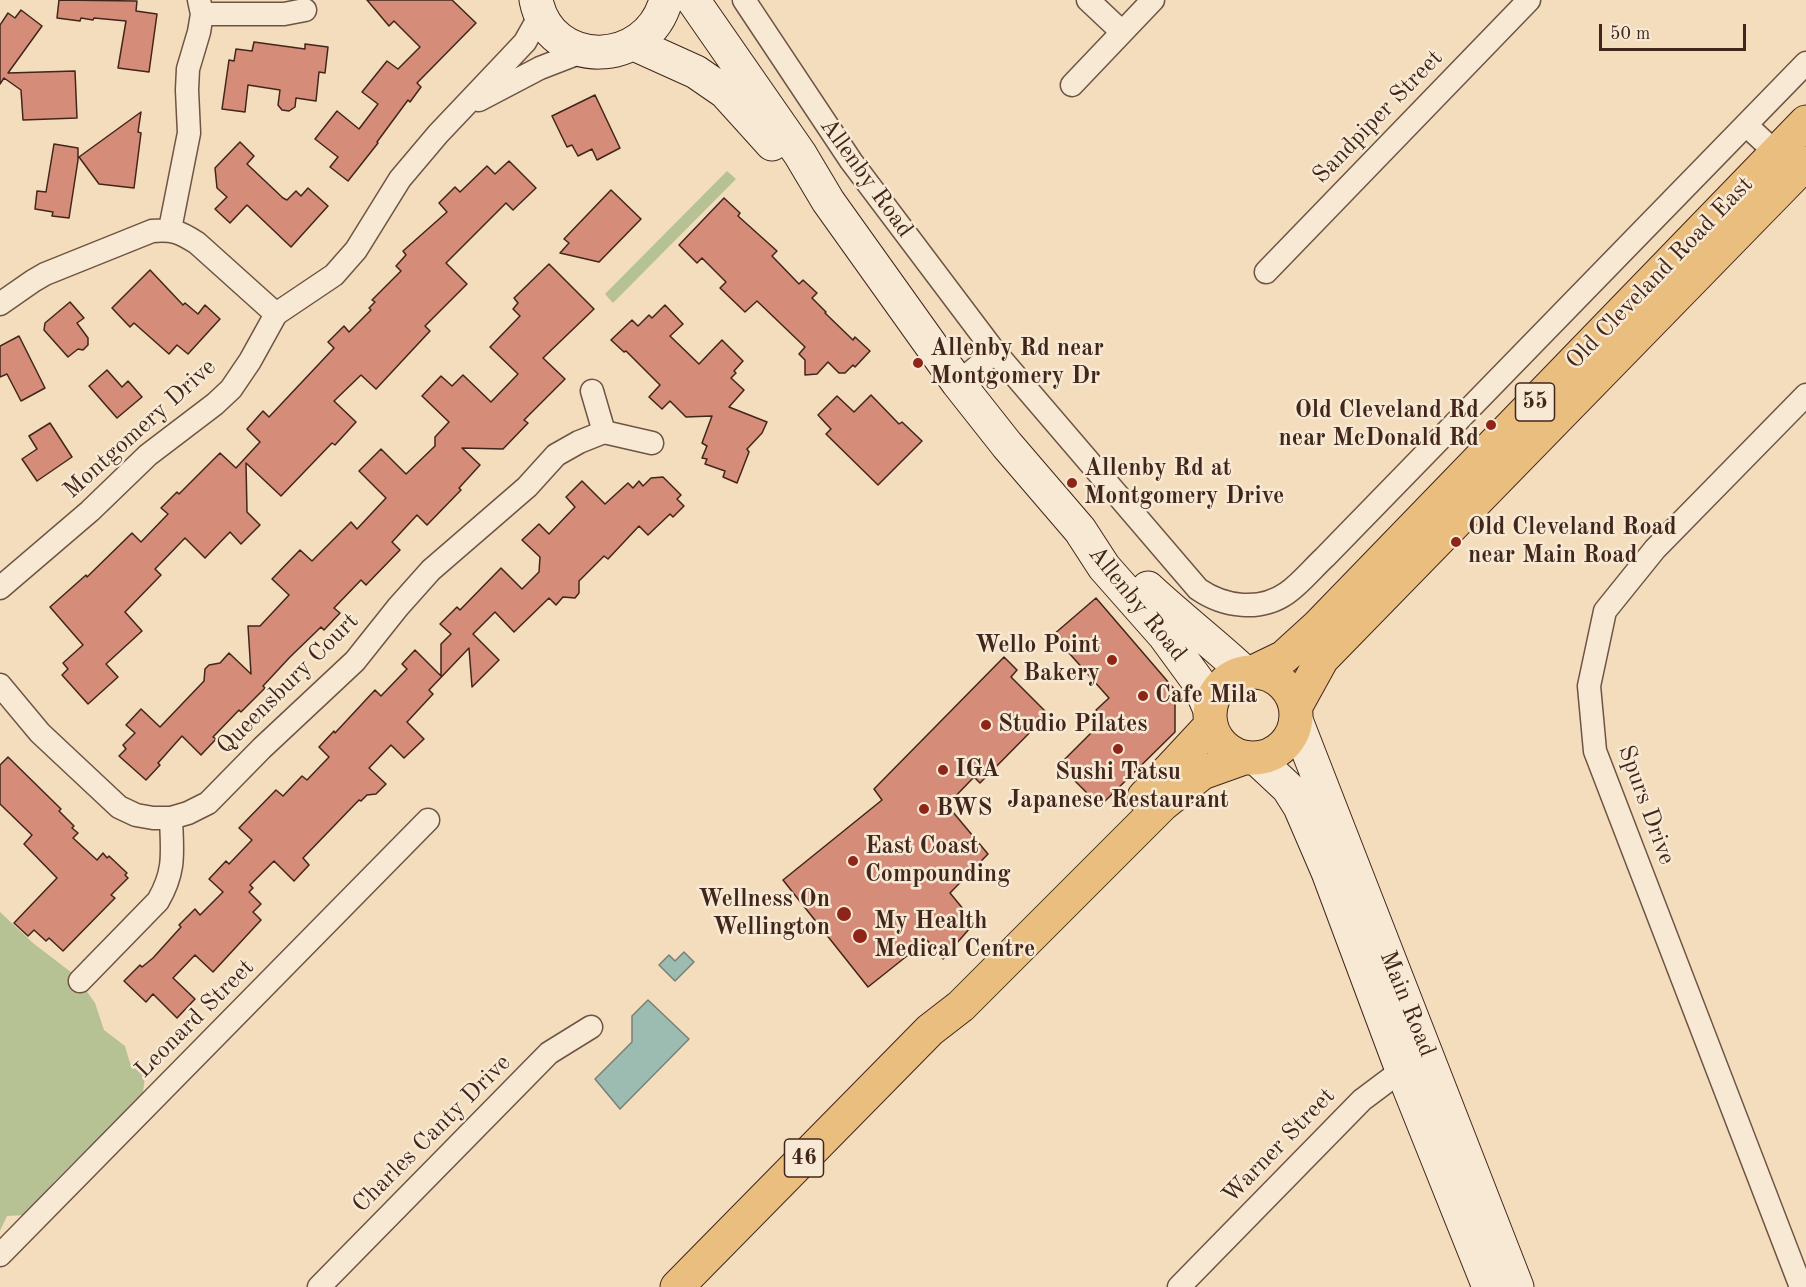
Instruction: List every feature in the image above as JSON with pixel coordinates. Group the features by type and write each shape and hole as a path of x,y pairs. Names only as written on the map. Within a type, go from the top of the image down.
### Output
{"main road":[{"path":"539,10 554,34 567,44 584,51 609,52 634,44 650,31 662,13 666,0"},
{"name":"Allenby Road","path":"693,0 800,154 828,201 958,383 1007,445 1080,530 1104,567 1164,635 1197,680 1210,717"},
{"name":"Allenby Road","path":"634,44 696,72 724,92 828,201"},
{"name":"Old Cleveland Road East","path":"1296,713 1322,659 1793,163 1806,122"},
{"name":"Old Cleveland Road East","path":"1250,672 1284,657 1318,626 1793,163"},
{"name":"Allenby Road","path":"1080,530 1114,556 1179,617 1250,672"},
{"path":"1250,672 1269,675 1282,682 1291,693 1296,713"},
{"name":"46","path":"930,1030 952,996 1171,770 1210,717 1214,697 1221,686 1232,677 1250,672"},
{"name":"46","path":"677,1287 930,1030 961,1006 1163,804 1202,773 1251,758 1272,755 1292,735 1296,713"},
{"name":"Main Road","path":"1296,713 1489,1287"},
{"path":"1210,717 1215,736 1222,746 1232,754 1251,758"},
{"name":"Main Road","path":"1251,758 1288,788 1300,807 1517,1287"}],"street":[{"name":"Allenby Road","path":"744,0 851,161 995,352 1198,589 1213,599 1238,605 1272,600"},
{"path":"1088,0 1122,32"},
{"path":"1072,85 1153,0"},
{"name":"Sandpiper Street","path":"1266,272 1529,0"},
{"path":"170,229 189,133 188,69 199,32 200,7 284,14 305,10"},
{"name":"Montgomery Drive","path":"0,588 90,511 148,455 231,389 250,361 276,314 334,275 356,250 400,179 517,50 534,26 539,10"},
{"name":"Montgomery Drive","path":"463,108 540,68 584,51"},
{"name":"Old Cleveland Road East","path":"1272,600 1287,593 1325,557 1806,63"},
{"path":"1746,124 1793,163"},
{"path":"0,304 45,274 152,231 170,229 197,243 276,314"},
{"path":"958,383 995,352"},
{"path":"592,391 604,432 652,442"},
{"name":"Spurs Drive","path":"1801,1287 1595,751 1589,686 1605,611 1654,549 1806,395"},
{"name":"Queensbury Court","path":"0,685 40,733 118,807 136,815 171,818 188,813 208,803 262,748 355,661 431,570 527,487 556,455 604,432"},
{"path":"80,981 158,901 167,885 172,868 171,818"},
{"name":"Leonard Street","path":"0,1255 428,820"},
{"name":"Charles Canty Drive","path":"319,1287 549,1053 591,1027"},
{"name":"Warner Street","path":"1179,1287 1362,1100 1415,1063"}],"green space":[{"path":"727,171 736,179 613,303 605,294"},
{"path":"0,912 33,943 76,976 95,1003 104,1030 125,1046 130,1063 145,1077 142,1100 54,1182 47,1198 26,1215 7,1216 0,1231"}],"water":[{"path":"684,952 694,962 675,981 659,965 669,955 675,961"},
{"path":"648,1000 689,1039 620,1109 595,1079 632,1042 632,1016"}],"building":[{"path":"59,0 137,1 136,11 157,14 149,72 118,68 126,21 81,18 80,21 57,18"},
{"path":"367,0 452,0 476,23 417,83 421,87 410,102 408,100 348,181 330,167 338,157 315,139 337,111 359,129 378,104 362,92 387,61 398,69 420,47 394,21 389,26"},
{"path":"21,10 42,26 8,73 75,71 77,118 23,120 21,90 4,78 0,84 0,25 8,13 15,18"},
{"path":"254,42 305,49 305,44 328,47 325,73 319,72 316,101 296,98 295,107 289,111 282,110 278,105 280,90 248,85 245,112 222,109 229,60 234,61 236,49 252,51"},
{"path":"595,95 620,148 597,160 592,149 578,156 572,145 567,147 552,116"},
{"path":"141,112 138,132 141,133 134,188 99,184 79,157"},
{"path":"240,142 254,156 247,164 283,198 287,200 296,191 301,196 308,188 328,206 291,247 247,205 230,223 215,209 227,197 217,188 215,168"},
{"path":"54,144 78,148 69,218 52,216 53,212 35,209 37,191 46,192"},
{"path":"509,161 536,188 513,210 506,203 446,263 467,284 425,326 430,331 376,389 361,375 334,401 356,422 335,445 332,443 281,496 246,463 247,512 260,525 241,544 230,532 205,558 185,538 155,569 161,575 125,612 142,631 106,664 118,677 88,704 62,675 68,669 63,663 83,645 50,607 86,575 87,577 132,533 141,542 168,514 161,508 177,492 179,494 220,453 236,468 260,442 247,429 263,411 269,417 334,348 328,342 344,326 349,332 371,310 369,308 375,302 372,300 401,271 396,266 406,255 403,251 447,212 439,203 455,187 460,192 487,166 495,174"},
{"path":"611,190 641,219 599,262 560,253 569,243 564,239"},
{"path":"724,198 740,213 738,216 777,251 772,256 799,284 803,280 817,293 812,298 825,313 853,340 855,337 870,351 855,367 853,365 845,373 839,373 828,362 817,374 805,375 805,360 799,354 805,347 757,301 745,312 720,288 726,282 702,258 697,263 679,245"},
{"path":"549,264 594,309 543,358 565,379 524,420 528,423 503,449 462,448 480,465 459,488 461,490 427,525 417,515 392,542 400,550 366,585 361,580 334,608 340,613 324,630 321,627 290,657 263,686 265,688 241,712 239,710 213,737 216,739 201,755 182,736 146,780 119,756 126,749 123,745 135,733 126,725 141,709 160,727 204,681 205,669 209,665 220,663 229,653 251,674 248,626 260,626 289,595 272,579 300,550 312,561 351,522 357,529 386,498 359,471 381,449 406,474 435,446 435,437 449,422 422,396 441,376 452,386 463,375 491,402 518,374 490,347 520,316 513,309 518,303 514,298"},
{"path":"150,270 183,305 185,303 198,314 205,305 220,319 188,354 177,345 169,354 134,323 130,327 112,308"},
{"path":"70,302 84,318 77,323 88,338 88,345 68,357 44,330 45,323"},
{"path":"665,305 683,324 670,336 699,364 722,340 743,361 731,378 744,390 729,407 767,422 762,433 747,449 749,452 737,483 723,477 725,471 705,464 707,459 702,458 707,446 702,443 712,416 686,417 670,401 662,409 649,397 660,385 626,351 624,352 611,340 632,320 638,326 649,315 652,318"},
{"path":"19,336 45,388 21,401 7,374 0,377 0,346"},
{"path":"107,370 122,387 128,381 142,397 117,418 89,386"},
{"path":"871,395 899,424 902,422 922,441 878,485 826,434 831,429 818,415 837,396 854,412"},
{"path":"50,423 72,457 37,481 22,459 37,449 29,436"},
{"path":"663,477 681,495 677,499 684,506 673,517 670,514 648,535 639,526 608,559 604,556 579,581 579,593 575,598 563,597 556,605 549,598 514,632 495,612 473,634 499,660 472,687 469,648 429,690 433,694 407,722 424,739 404,758 391,745 369,768 386,784 376,794 367,795 361,801 359,800 303,858 309,865 294,881 274,861 250,885 253,888 249,892 261,904 253,912 261,920 213,972 195,955 173,978 195,999 177,1018 153,994 146,1002 124,981 140,965 142,967 153,958 195,909 200,915 223,892 209,879 226,861 229,864 252,840 239,828 276,790 283,796 302,776 307,780 329,757 319,747 375,690 381,696 407,669 402,664 415,650 441,676 441,644 451,634 440,624 457,607 460,610 501,568 522,589 539,572 540,557 522,540 539,524 549,534 575,507 566,497 582,481 605,504 628,483 633,488 639,481 643,486 651,478"},
{"path":"1096,598 1175,690 1175,732 1100,806 1059,765 1105,719 1096,710 1109,698 1053,635"},
{"path":"1004,657 1017,670 1011,677 1048,714 980,783 974,777 947,805 988,854 950,893 964,910 959,914 970,928 943,959 927,940 868,987 783,880 882,800 874,789"},
{"path":"8,757 61,809 59,811 78,833 73,838 97,860 103,853 127,873 125,875 128,878 111,895 115,898 63,951 49,938 46,941 34,930 28,936 14,923 57,878 24,844 32,835 0,804 0,765"}],"place":[{"name":"Allenby Rd near Montgomery Dr","path":"918,363"},
{"name":"Old Cleveland Rd near McDonald Rd","path":"1491,425"},
{"name":"Allenby Rd at Montgomery Drive","path":"1072,483"},
{"name":"Old Cleveland Road near Main Road","path":"1456,542"},
{"name":"Wello Point Bakery","path":"1112,660"},
{"name":"Cafe Mila","path":"1143,696"},
{"name":"Studio Pilates","path":"986,725"},
{"name":"Sushi Tatsu Japanese Restaurant","path":"1118,749"},
{"name":"IGA","path":"943,770"},
{"name":"BWS","path":"924,809"},
{"name":"East Coast Compounding","path":"853,861"},
{"name":"Wellness On Wellington","path":"844,914"},
{"name":"My Health Medical Centre","path":"860,936"}]}
